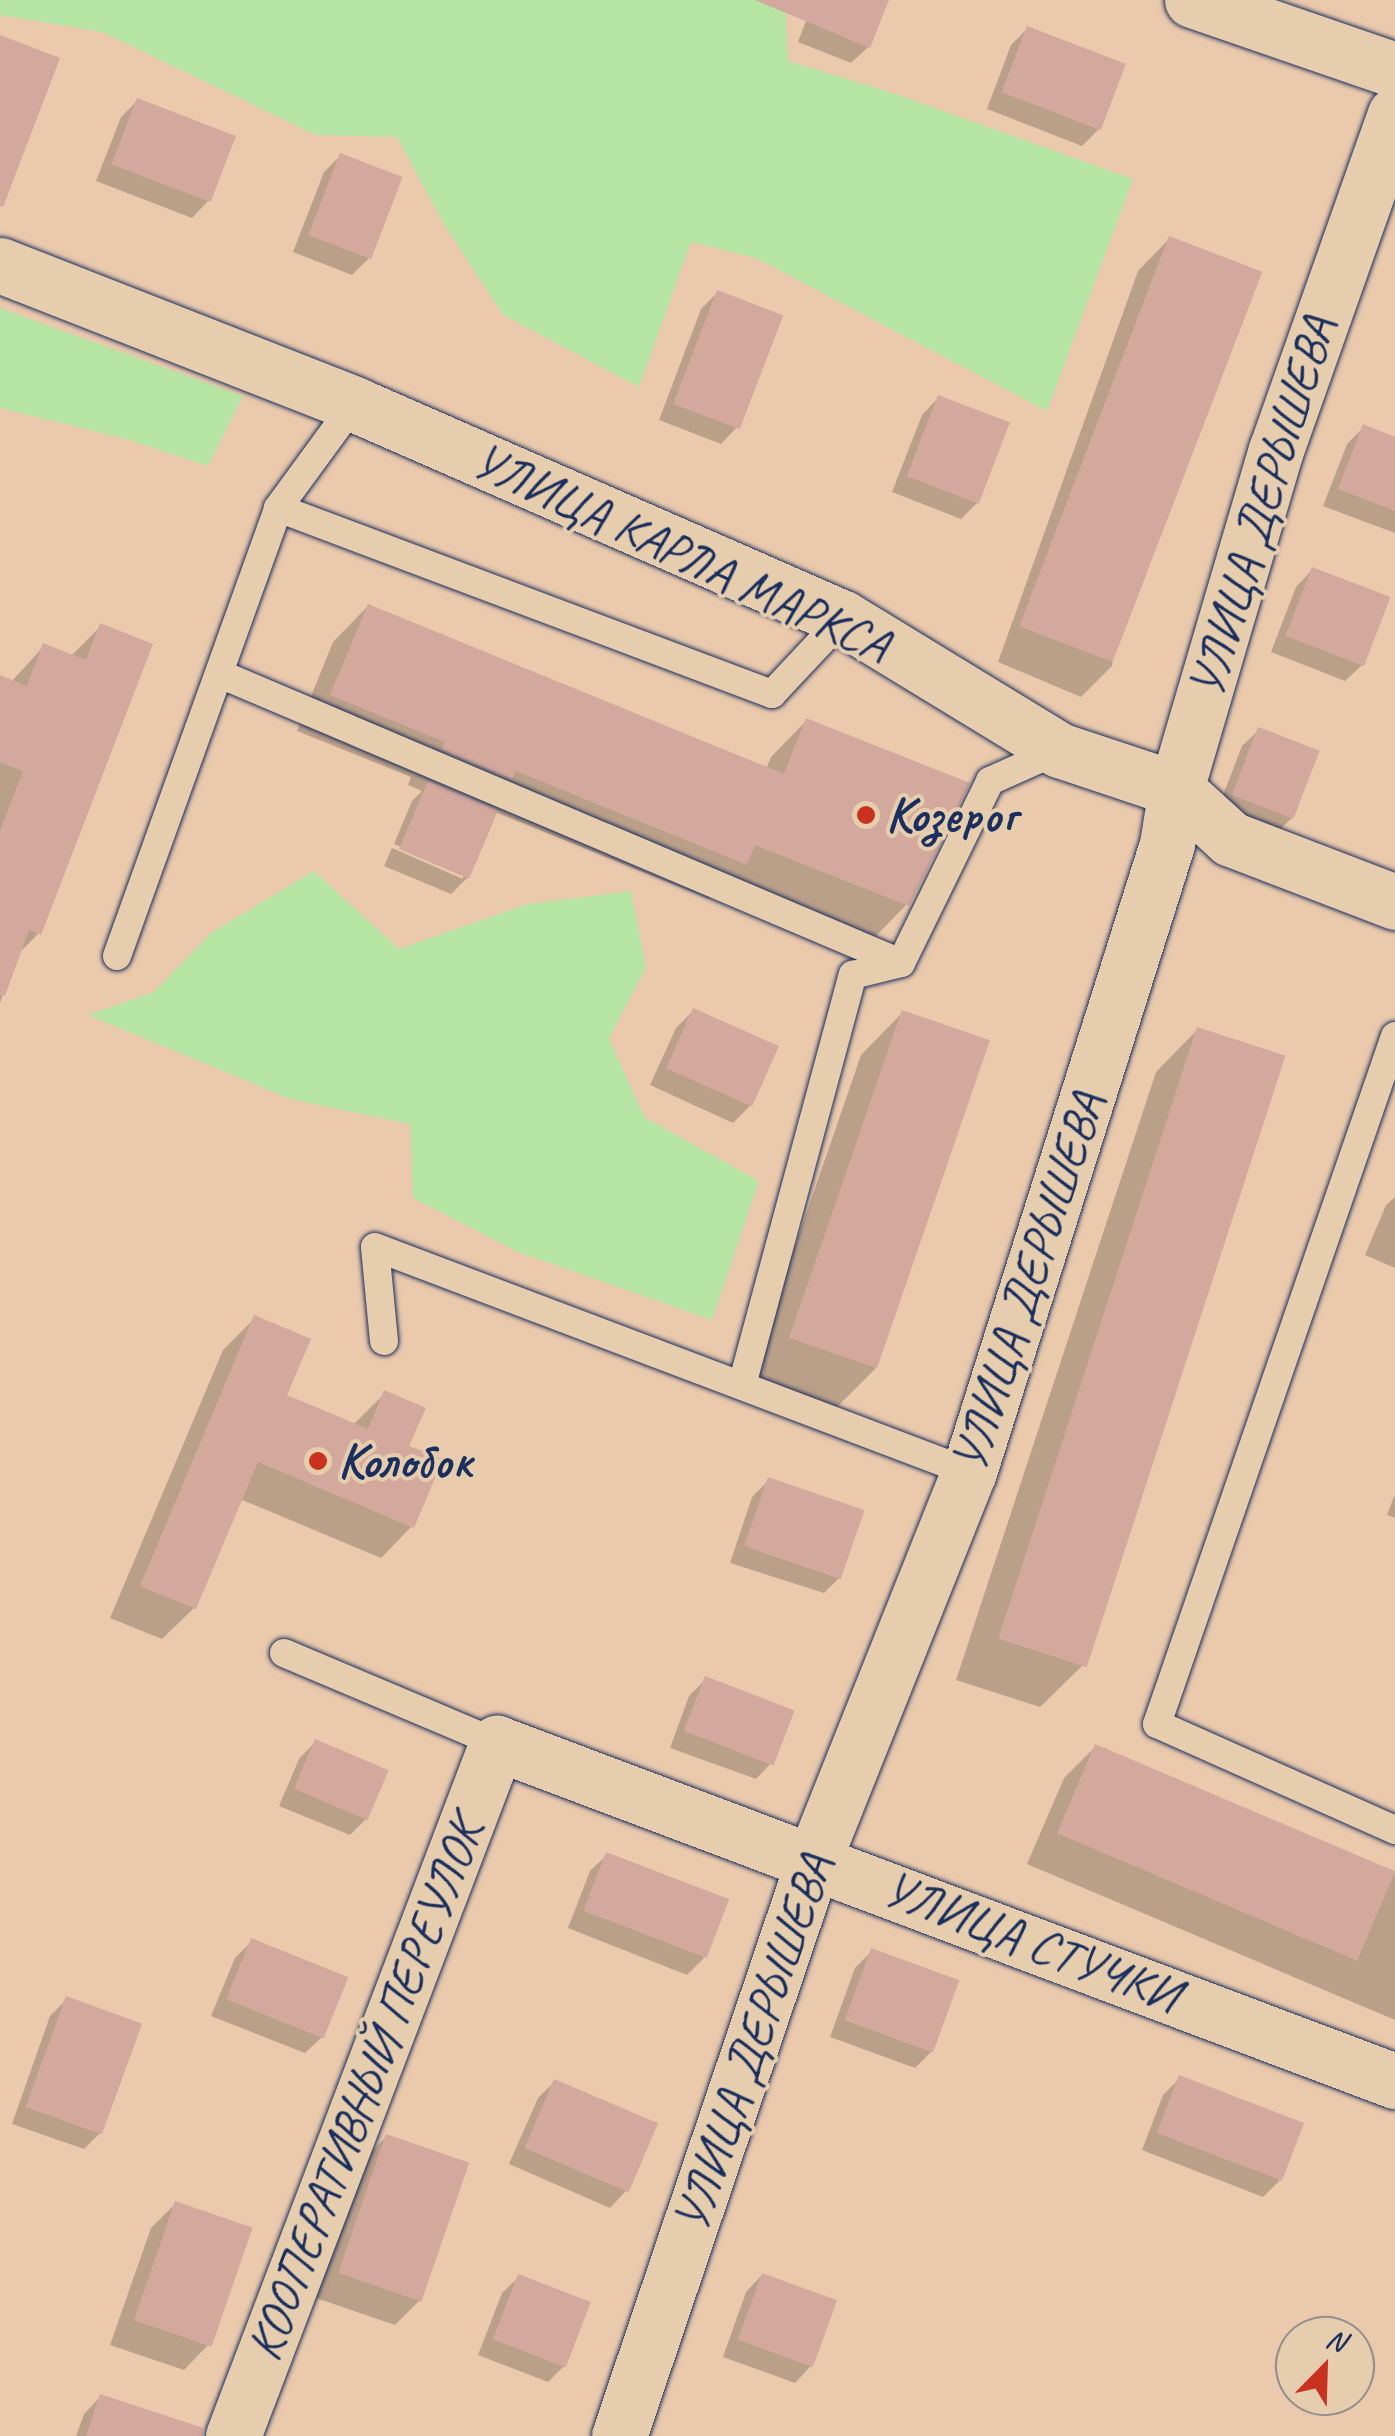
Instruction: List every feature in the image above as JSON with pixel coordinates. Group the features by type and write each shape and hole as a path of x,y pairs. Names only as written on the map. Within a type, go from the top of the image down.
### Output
{"street":[{"path":"1192,0 1395,70"},
{"name":"УЛИЦА ДЕРЫШЕВА","path":"619,2436 814,1859 969,1472 1167,844 1176,789 1276,450 1352,224 1395,114"},
{"name":"УЛИЦА КАРЛА МАРКСА","path":"0,265 354,404 843,618 1059,750 1176,789 1231,839 1395,902"},
{"name":"УЛИЦА СТУЧКИ","path":"497,1743 814,1859 1395,2081"},
{"name":"КООПЕРАТИВНЫЙ ПЕРЕУЛОК","path":"233,2436 497,1743"}],"lane":[{"path":"117,956 278,508 354,404"},
{"path":"278,508 772,694 843,618"},
{"path":"220,674 902,963"},
{"path":"902,963 990,781 1059,750"},
{"path":"742,1385 853,975 902,963"},
{"path":"1395,1036 1157,1724 1395,1830"},
{"path":"384,1341 375,1247 969,1472"},
{"path":"284,1652 497,1743"}],"green space":[{"path":"0,0 785,0 788,61 890,92 1133,179 1047,411 756,258 691,242 639,387 503,315 445,226 397,137 316,135 102,32 0,15"},
{"path":"0,308 243,396 208,466 126,439 0,408"},
{"path":"314,871 399,949 528,904 631,891 646,968 609,1038 644,1117 759,1181 712,1320 518,1252 413,1198 410,1124 290,1099 88,1015 154,992 211,933"}],"building":[{"path":"755,0 889,0 870,48"},
{"path":"1027,26 1126,64 1101,130 1002,92"},
{"path":"0,35 60,58 3,207 0,206"},
{"path":"137,98 236,136 211,202 112,164"},
{"path":"340,153 403,177 371,259 308,235"},
{"path":"1169,236 1262,272 1113,662 1019,626"},
{"path":"717,290 783,315 740,429 673,404"},
{"path":"938,395 1010,423 979,504 907,476"},
{"path":"1363,424 1395,437 1395,511 1338,489"},
{"path":"1312,567 1390,597 1364,666 1285,636"},
{"path":"368,604 784,774 806,718 970,783 909,906 755,845 747,865 516,771 512,779 442,749 445,742 330,695"},
{"path":"100,623 153,644 41,935 29,930 5,996 0,995 0,831 23,771 0,762 0,675 27,686 43,643 86,660"},
{"path":"1258,727 1320,751 1293,819 1232,795"},
{"path":"428,781 498,811 469,879 399,849"},
{"path":"693,1008 779,1046 752,1107 666,1068"},
{"path":"902,1010 990,1040 877,1368 789,1338"},
{"path":"1197,1027 1285,1056 1087,1667 998,1639"},
{"name":"Колобок","path":"254,1315 311,1339 287,1395 368,1429 384,1390 426,1408 409,1446 443,1459 414,1528 258,1462 196,1609 140,1586"},
{"path":"768,1477 864,1510 841,1579 744,1546"},
{"path":"705,1676 795,1710 773,1765 684,1731"},
{"path":"315,1739 389,1770 368,1820 294,1789"},
{"path":"1095,1744 1395,1871 1357,1961 1057,1833"},
{"path":"606,1852 729,1899 707,1958 583,1911"},
{"path":"251,1938 348,1977 324,2039 226,1999"},
{"path":"871,1948 959,1980 933,2053 845,2020"},
{"path":"66,1996 142,2024 102,2135 26,2107"},
{"path":"1179,2075 1304,2123 1282,2181 1157,2133"},
{"path":"554,2079 658,2123 629,2192 525,2148"},
{"path":"386,2134 469,2163 421,2302 338,2273"},
{"path":"175,2201 253,2228 212,2347 134,2320"},
{"path":"762,2273 837,2300 813,2367 738,2340"},
{"path":"518,2274 591,2302 566,2367 493,2339"},
{"path":"100,2394 203,2428 203,2436 86,2436"}],"place":[{"name":"Козерог","path":"866,815"},
{"name":"Колобок","path":"318,1461"}]}
